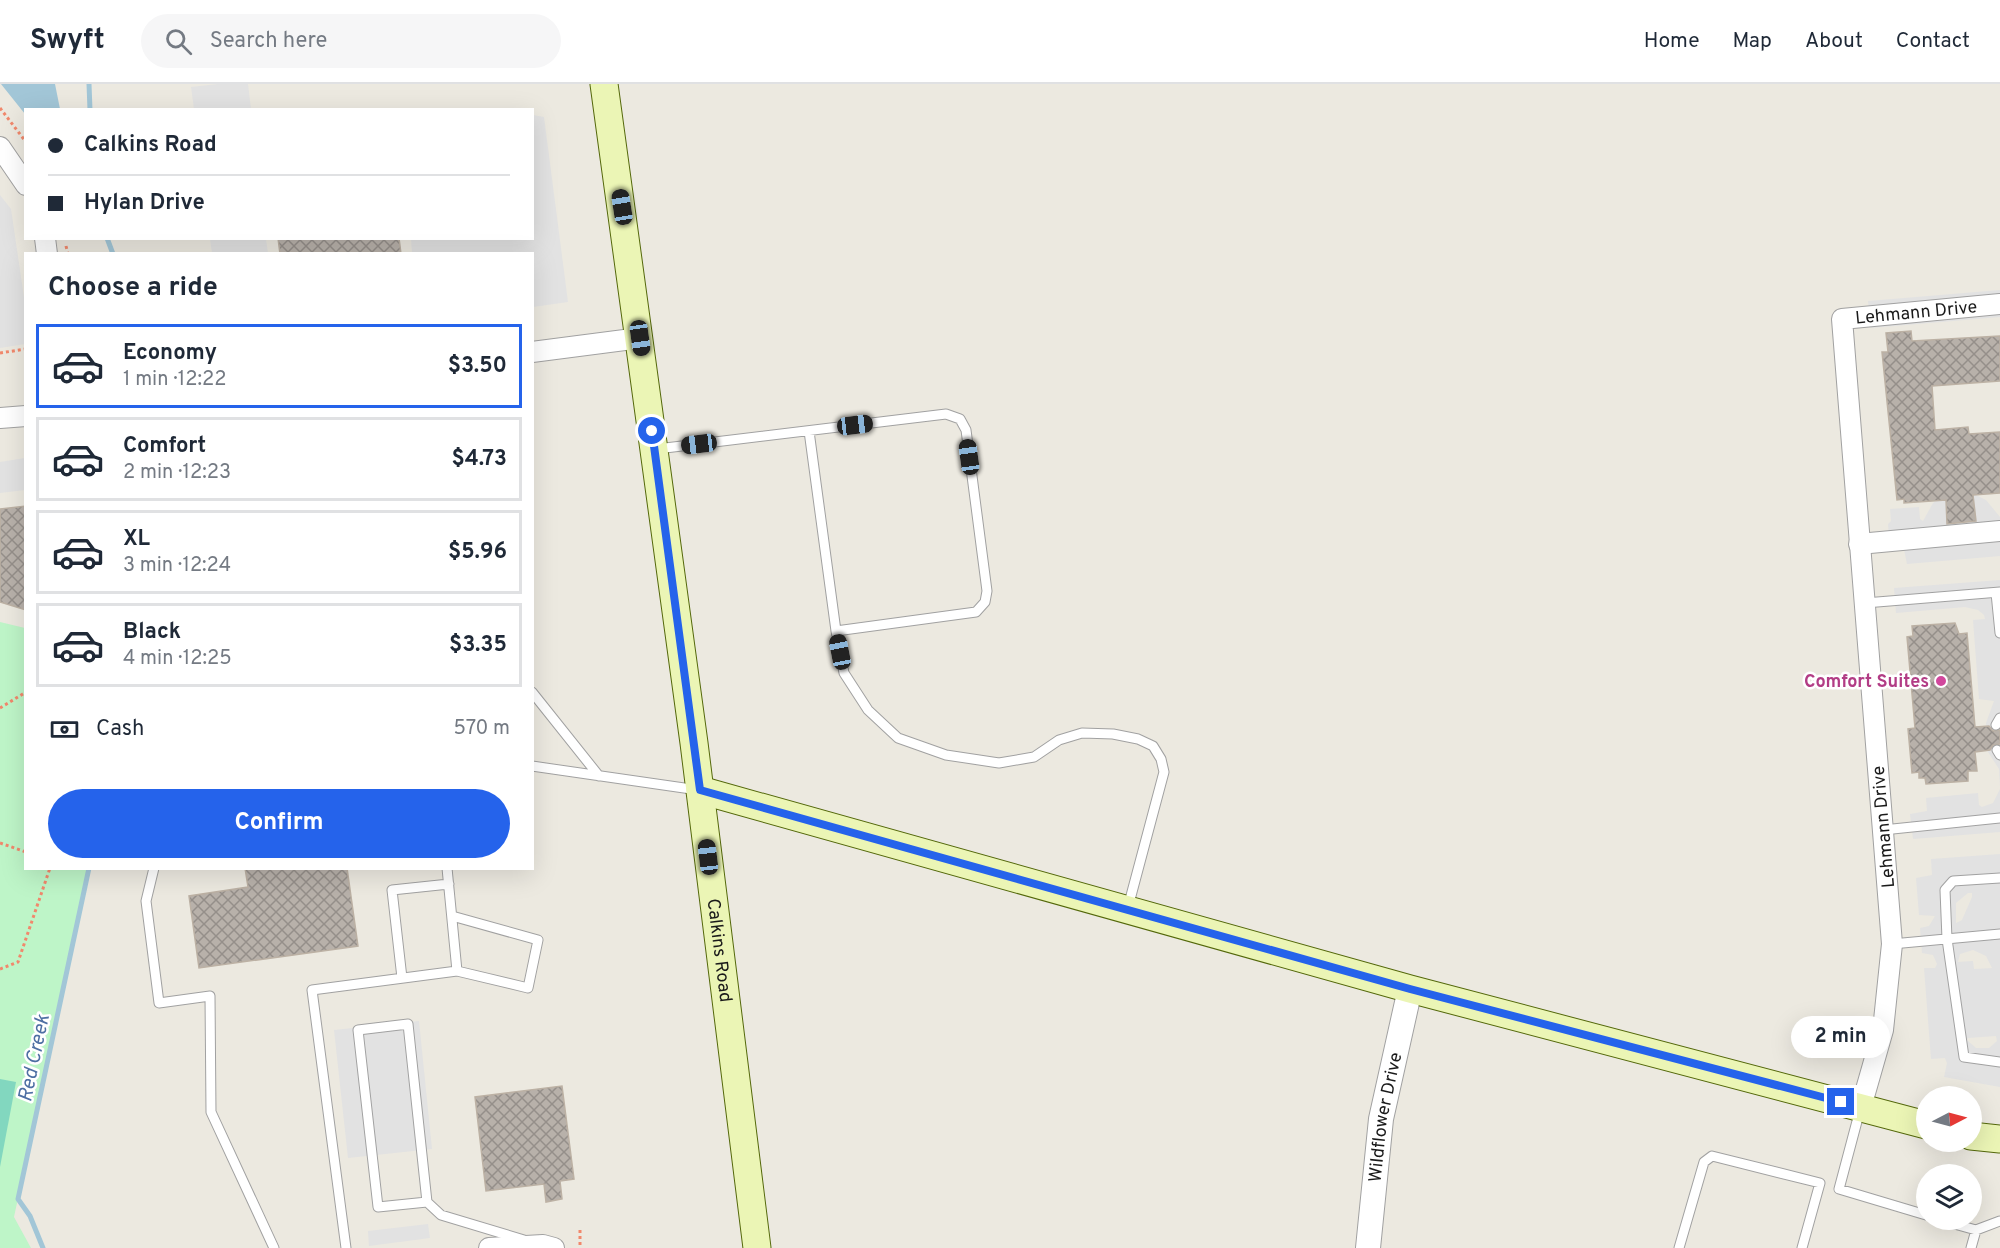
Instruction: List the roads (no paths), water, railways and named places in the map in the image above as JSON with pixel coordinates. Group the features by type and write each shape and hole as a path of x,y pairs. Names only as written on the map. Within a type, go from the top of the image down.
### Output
{"main road":[{"name":"Calkins Road","path":"605,91 700,790 757,1248"},
{"path":"700,790 1410,989 1916,1122"},
{"path":"1982,1137 2000,1139"}],"street":[{"path":"0,147 24,182"},
{"name":"Lehmann Drive","path":"1861,1107 1883,1030 1892,944 1842,318 2000,303"},
{"path":"534,352 640,338"},
{"path":"0,418 24,416"},
{"path":"1859,544 2000,531"},
{"name":"Wildflower Drive","path":"1368,1248 1378,1137 1410,989"},
{"path":"489,1248 548,1247"}],"lane":[{"path":"655,449 946,414 960,419 966,430 987,591 985,602 976,612 836,631"},
{"path":"809,431 836,631 844,673 868,710 898,738 946,754 999,763 1034,757 1059,740 1082,733 1113,734 1138,739 1153,746 1161,759 1164,772 1128,909"},
{"path":"1864,603 1998,592 2000,633"},
{"path":"534,694 600,776"},
{"path":"534,766 659,782 700,790"},
{"path":"1883,830 2000,818"},
{"path":"154,870 146,901 159,1003 210,996 211,1112 274,1248"},
{"path":"447,870 457,971"},
{"path":"2000,878 1953,881 1945,890 1947,939 1964,1057 2000,1062"},
{"path":"402,978 392,890 448,884"},
{"path":"346,1248 312,990 457,971 528,988 538,940 452,916"},
{"path":"1892,944 2000,934"},
{"path":"427,1202 378,1207 358,1030 408,1024 427,1202 441,1215 548,1247"},
{"path":"1839,1189 1861,1107"},
{"path":"1679,1248 1704,1162 1712,1156 1820,1183 1916,1212"},
{"path":"1802,1248 1820,1183"},
{"path":"1982,1228 2000,1221"},
{"path":"1971,1248 1976,1230"}],"water":[{"path":"1,84 55,84 60,108 24,108 24,113"}],"waterway":[{"name":"Red Creek","path":"89,84 90,108"},
{"name":"Red Creek","path":"108,240 112,252"},
{"name":"Red Creek","path":"43,1248 30,1216 18,1199 89,870"}],"place":[{"name":"Comfort Suites","path":"1941,681"}]}
